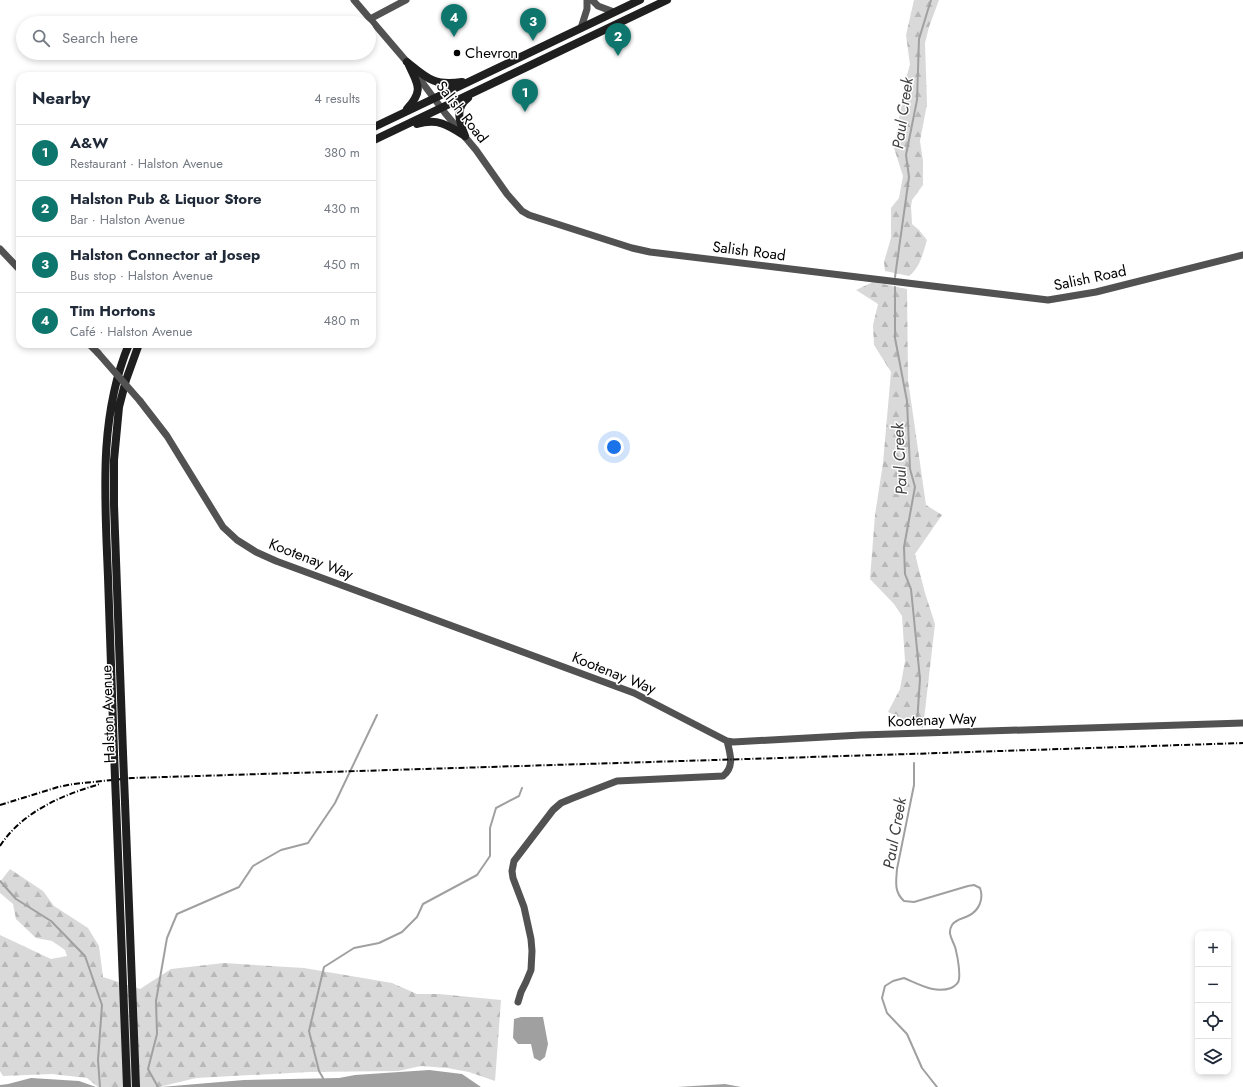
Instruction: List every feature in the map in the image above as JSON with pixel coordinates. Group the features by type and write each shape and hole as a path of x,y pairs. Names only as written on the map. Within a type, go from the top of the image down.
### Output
{"main road":[{"path":"376,126 434,97 640,0"},
{"path":"376,139 667,0"},
{"path":"407,62 429,79 440,83 449,84 468,81"},
{"path":"405,112 418,95 418,87 407,62"},
{"path":"465,136 459,119 460,110 463,102 478,91"},
{"path":"400,128 426,122 436,122 448,125 465,136"},
{"name":"Halston Avenue","path":"128,348 119,373 108,430 105,504 119,753 127,957 136,1087"},
{"name":"Halston Avenue","path":"119,753 114,460 119,407 126,380 138,348"},
{"name":"Halston Avenue","path":"127,957 127,1087"}],"street":[{"name":"Salish Road","path":"354,0 367,16"},
{"path":"376,16 406,0"},
{"path":"581,28 587,9 587,0"},
{"path":"592,0 598,6 614,12"},
{"name":"Salish Road","path":"376,26 407,62 476,150 507,194 522,211 545,221 632,248 650,252 1048,300 1096,292 1243,255"},
{"path":"0,249 16,266"},
{"name":"Kootenay Way","path":"93,348 140,402 167,436 223,527 237,540 256,552 276,562 634,692 727,741 733,742 861,735 1243,723"},
{"path":"518,1002 531,970 532,951 524,907 512,878 512,871 514,861 546,818 562,803 617,781 723,776 727,773 731,765 727,741"}],"green space":[{"path":"914,0 939,0 925,43 927,104 920,141 923,161 923,185 912,200 911,206 912,224 927,240 916,269 909,276 885,271 884,262 891,238 891,208 899,198 903,176 894,148 906,78 910,65 906,35"},
{"path":"873,282 907,289 908,380 926,505 942,515 915,554 935,624 923,728 888,712 900,689 905,661 902,616 894,604 870,579 875,515 883,463 891,372 874,345 873,325 878,304 856,290"},
{"path":"10,869 43,891 54,906 88,928 99,946 103,977 140,989 171,969 224,963 304,968 392,983 417,994 439,994 501,1000 495,1081 469,1072 447,1068 421,1066 398,1071 309,1072 196,1078 159,1087 98,1087 87,1078 52,1074 3,1076 0,1071 0,935 51,959 67,956 65,950 52,941 36,938 16,919 13,904 0,893 0,882"}],"shaded area":[{"path":"521,1017 543,1017 548,1044 545,1057 540,1061 534,1058 531,1044 518,1044 513,1038 514,1019"},
{"path":"429,1070 462,1074 481,1087 161,1087 244,1080 339,1078 355,1075"},
{"path":"31,1078 79,1081 96,1087 0,1087 0,1085"},
{"path":"725,1084 741,1087 677,1087"}],"waterway":[{"name":"Paul Creek","path":"895,277 909,177 906,155 917,100 919,39 931,0"},
{"name":"Paul Creek","path":"895,287 895,338 907,401 910,469 915,487 904,547 905,574 911,589 920,679 917,723"},
{"path":"158,1087 148,1069 157,1034 156,1001 167,938 177,914 239,887 253,866 281,850 308,843 335,803 377,715"},
{"name":"Paul Creek","path":"914,763 914,785 896,878 896,886 901,898 904,901 914,902 974,885 980,888 981,892 981,900 978,908 972,914 955,921 950,929 950,935 959,965 958,982 951,988 939,990 927,988 904,978 893,981 885,986 882,998 887,1013 907,1034 922,1068 937,1087"},
{"path":"323,1078 319,1071 309,1031 324,967 354,948 379,943 402,932 417,917 423,904 477,875 490,856 490,828 496,808 519,796 522,788"},
{"path":"0,881 16,899 51,921 85,956 102,1005 98,1060 100,1087"}],"railway":[{"path":"0,805 58,787 132,778 1243,743"},
{"path":"0,846 9,834 31,814 57,799 100,784"}],"place":[{"name":"Tim Hortons","path":"454,37"},
{"name":"Halston Connector at Josep","path":"533,41"},
{"name":"Chevron","path":"457,53"},
{"name":"Halston Pub & Liquor Store","path":"618,56"},
{"name":"A&W","path":"525,112"}]}
